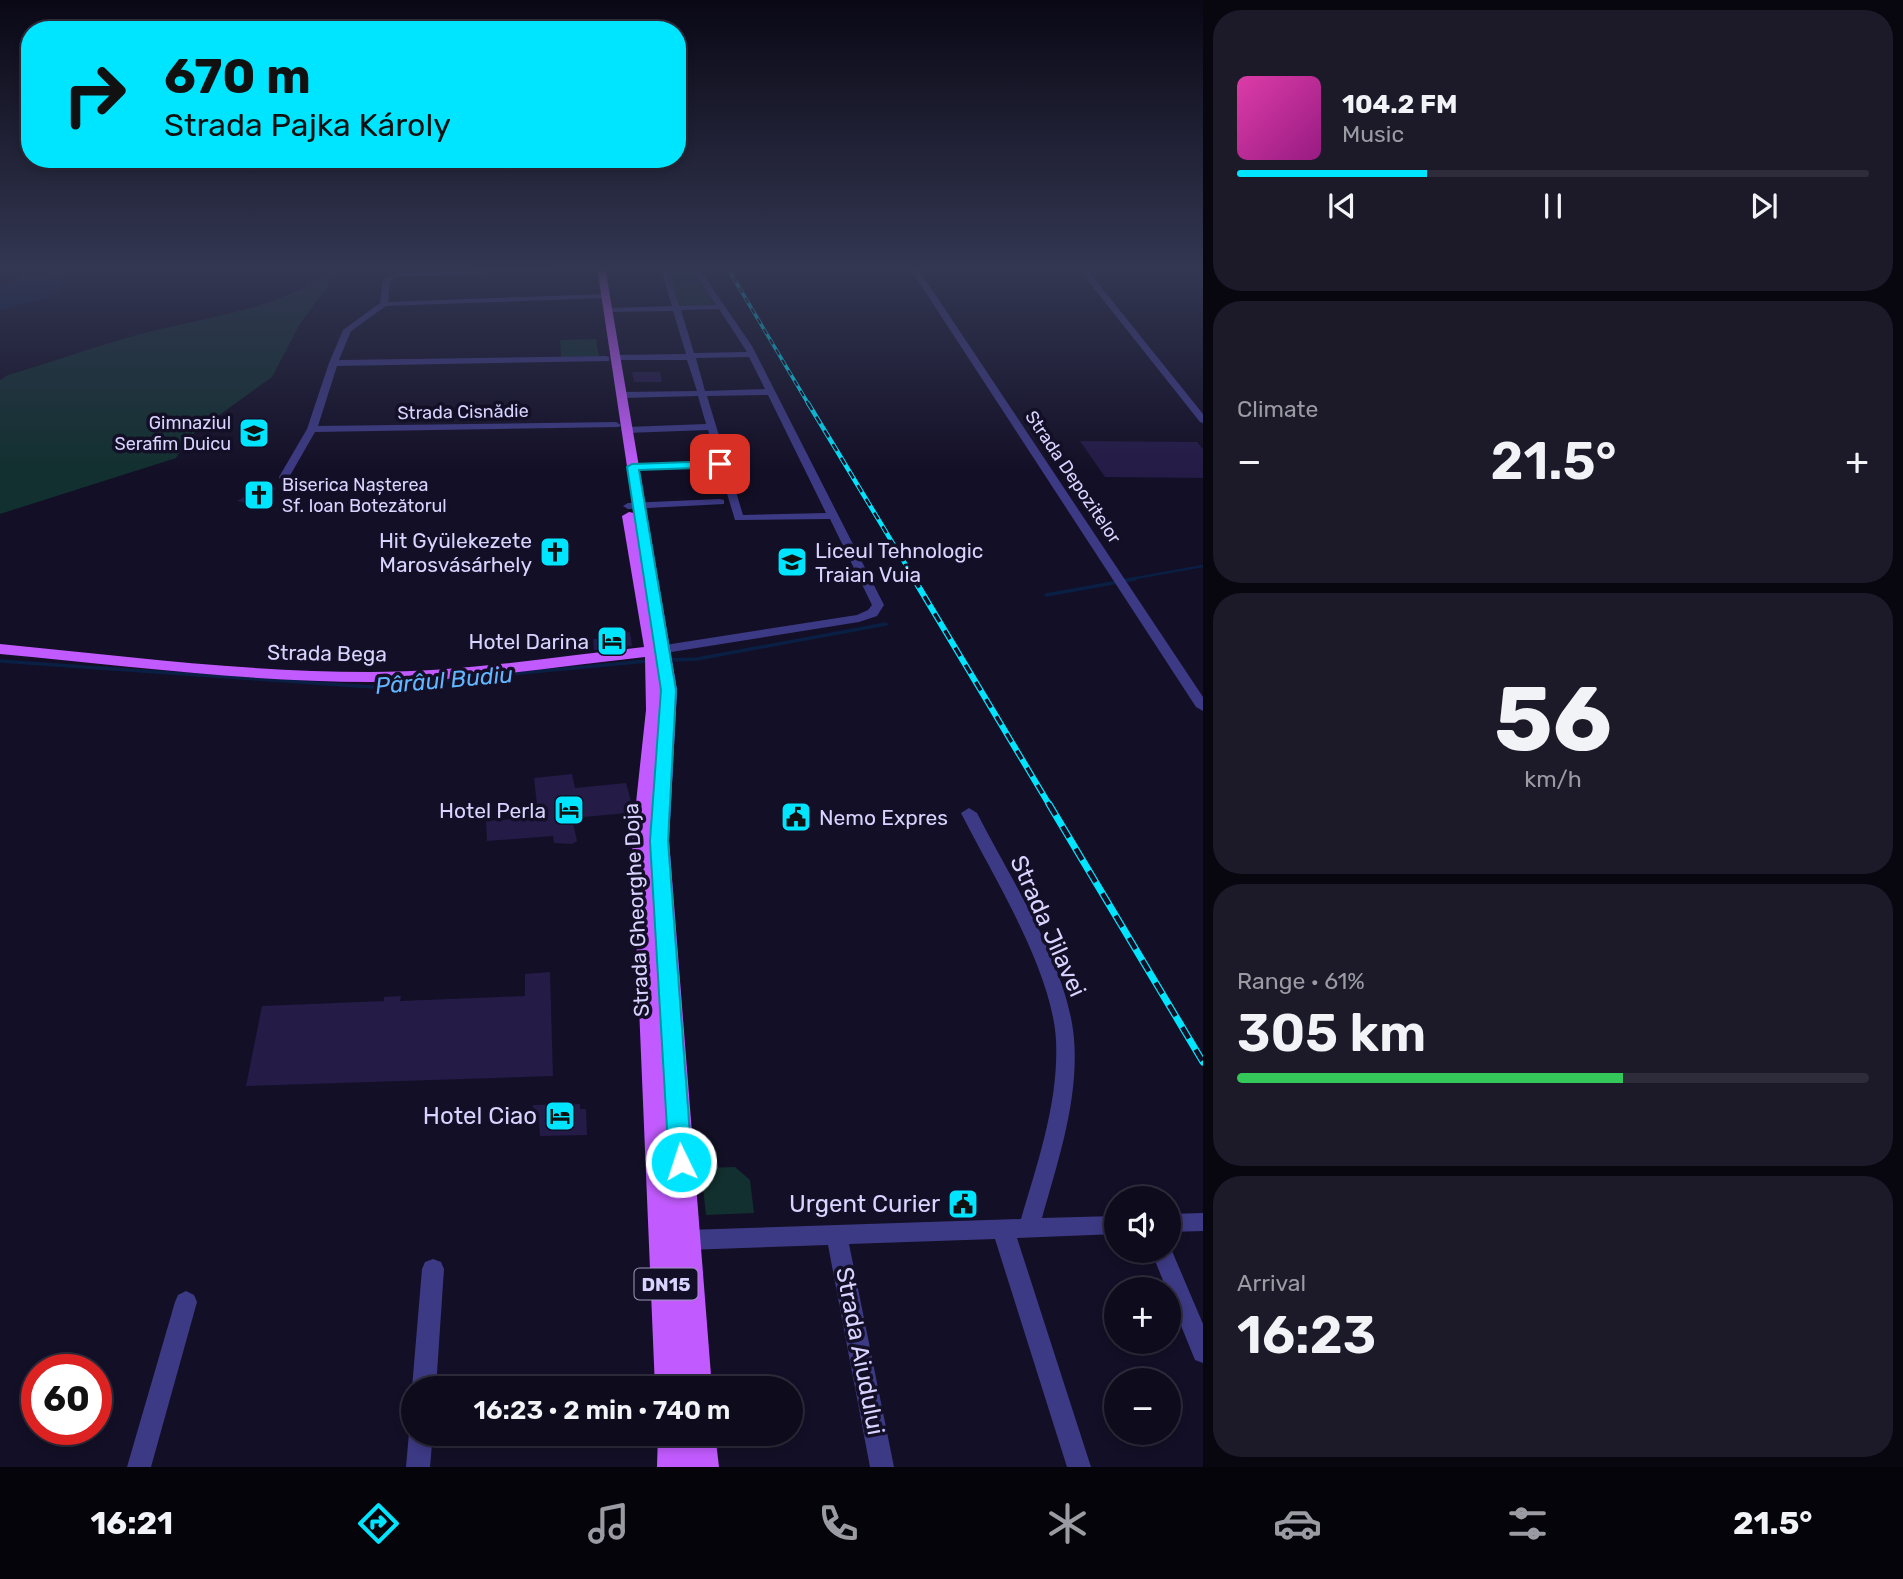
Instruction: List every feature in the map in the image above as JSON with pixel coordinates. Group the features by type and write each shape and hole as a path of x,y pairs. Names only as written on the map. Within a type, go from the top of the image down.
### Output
{"main road":[{"name":"Strada Gheorghe Doja","path":"608,335 668,721 659,801 659,841 696,1376"},
{"name":"Strada Gheorghe Doja","path":"610,359 621,396 621,427 632,467 633,506"},
{"name":"Strada Bega","path":"0,649 284,675 371,677 659,656"},
{"name":"Strada Gheorghe Doja","path":"659,656 643,800 642,840 669,1376"},
{"path":"673,1446 673,1467"},
{"path":"702,1446 703,1467"}],"street":[{"path":"284,477 312,429 345,335"},
{"path":"683,335 738,518 830,516"},
{"path":"659,656 859,618 873,612 878,605 830,516 771,392 739,335"},
{"name":"Strada Depozitelor","path":"958,335 1203,708"},
{"path":"1136,335 1203,420"},
{"path":"333,363 751,354"},
{"path":"621,396 771,392"},
{"name":"Strada Cisnădie","path":"312,429 710,427"},
{"path":"632,467 720,464"},
{"path":"633,506 720,502"},
{"name":"Strada Jilavei","path":"969,813 1036,947 1060,1007 1065,1038 1063,1072 1052,1139 1029,1228"},
{"path":"1181,1223 1203,1222"},
{"path":"686,1240 1104,1225"},
{"path":"1003,1229 1079,1467"},
{"name":"Strada Aiudului","path":"837,1235 882,1467"},
{"path":"1167,1263 1203,1352"},
{"path":"425,1376 433,1269"},
{"path":"139,1467 186,1302"},
{"path":"418,1467 420,1446"}],"green space":[{"path":"136,335 294,335 272,377 189,437 176,458 0,514 0,380 8,375"},
{"path":"596,339 599,356 561,357 560,340"},
{"path":"735,1167 750,1180 754,1213 706,1215 701,1168"}],"building":[{"path":"632,372 660,372 662,382 634,382"},
{"path":"1080,441 1197,442 1203,449 1203,478 1105,477"},
{"name":"Biserica Nașterea Sf. Ioan Botezătorul","path":"262,487 276,488 264,497 265,501 251,504 237,501"},
{"name":"Hotel Darina","path":"630,632 632,646 594,650 593,639 616,638 616,633"},
{"name":"Hotel Perla","path":"572,774 575,788 626,783 632,805 625,805 627,813 572,818 577,841 572,844 554,843 553,836 487,841 486,821 513,819 512,807 537,805 534,778"},
{"path":"550,972 553,1076 246,1086 262,1006 384,1001 384,997 401,996 400,1001 525,996 525,974"},
{"name":"Hotel Ciao","path":"580,1104 580,1109 586,1109 587,1135 540,1136 539,1122 533,1122 533,1105"}],"waterway":[{"name":"Pârâul Budiu","path":"1125,580 1203,566"},
{"name":"Pârâul Budiu","path":"1046,595 1135,579"},
{"name":"Pârâul Budiu","path":"668,660 697,659 886,624"},
{"name":"Pârâul Budiu","path":"0,661 372,687 647,661"}],"railway":[{"path":"768,335 809,405"},
{"path":"808,403 915,580"},
{"path":"914,579 1050,806"},
{"path":"1049,804 1203,1062"}],"place":[{"name":"Gimnaziul Serafim Duicu","path":"254,433"},
{"name":"Biserica Nașterea Sf. Ioan Botezătorul","path":"259,495"},
{"name":"Hit Gyülekezete Marosvásárhely","path":"555,552"},
{"name":"Liceul Tehnologic Traian Vuia","path":"792,562"},
{"name":"Hotel Darina","path":"612,641"},
{"name":"Hotel Perla","path":"569,810"},
{"name":"Nemo Expres","path":"796,817"},
{"name":"Hotel Ciao","path":"560,1116"},
{"name":"Urgent Curier","path":"963,1204"}],"route":[{"path":"681,1162 659,841 659,801 669,690 632,467 720,464"}]}
